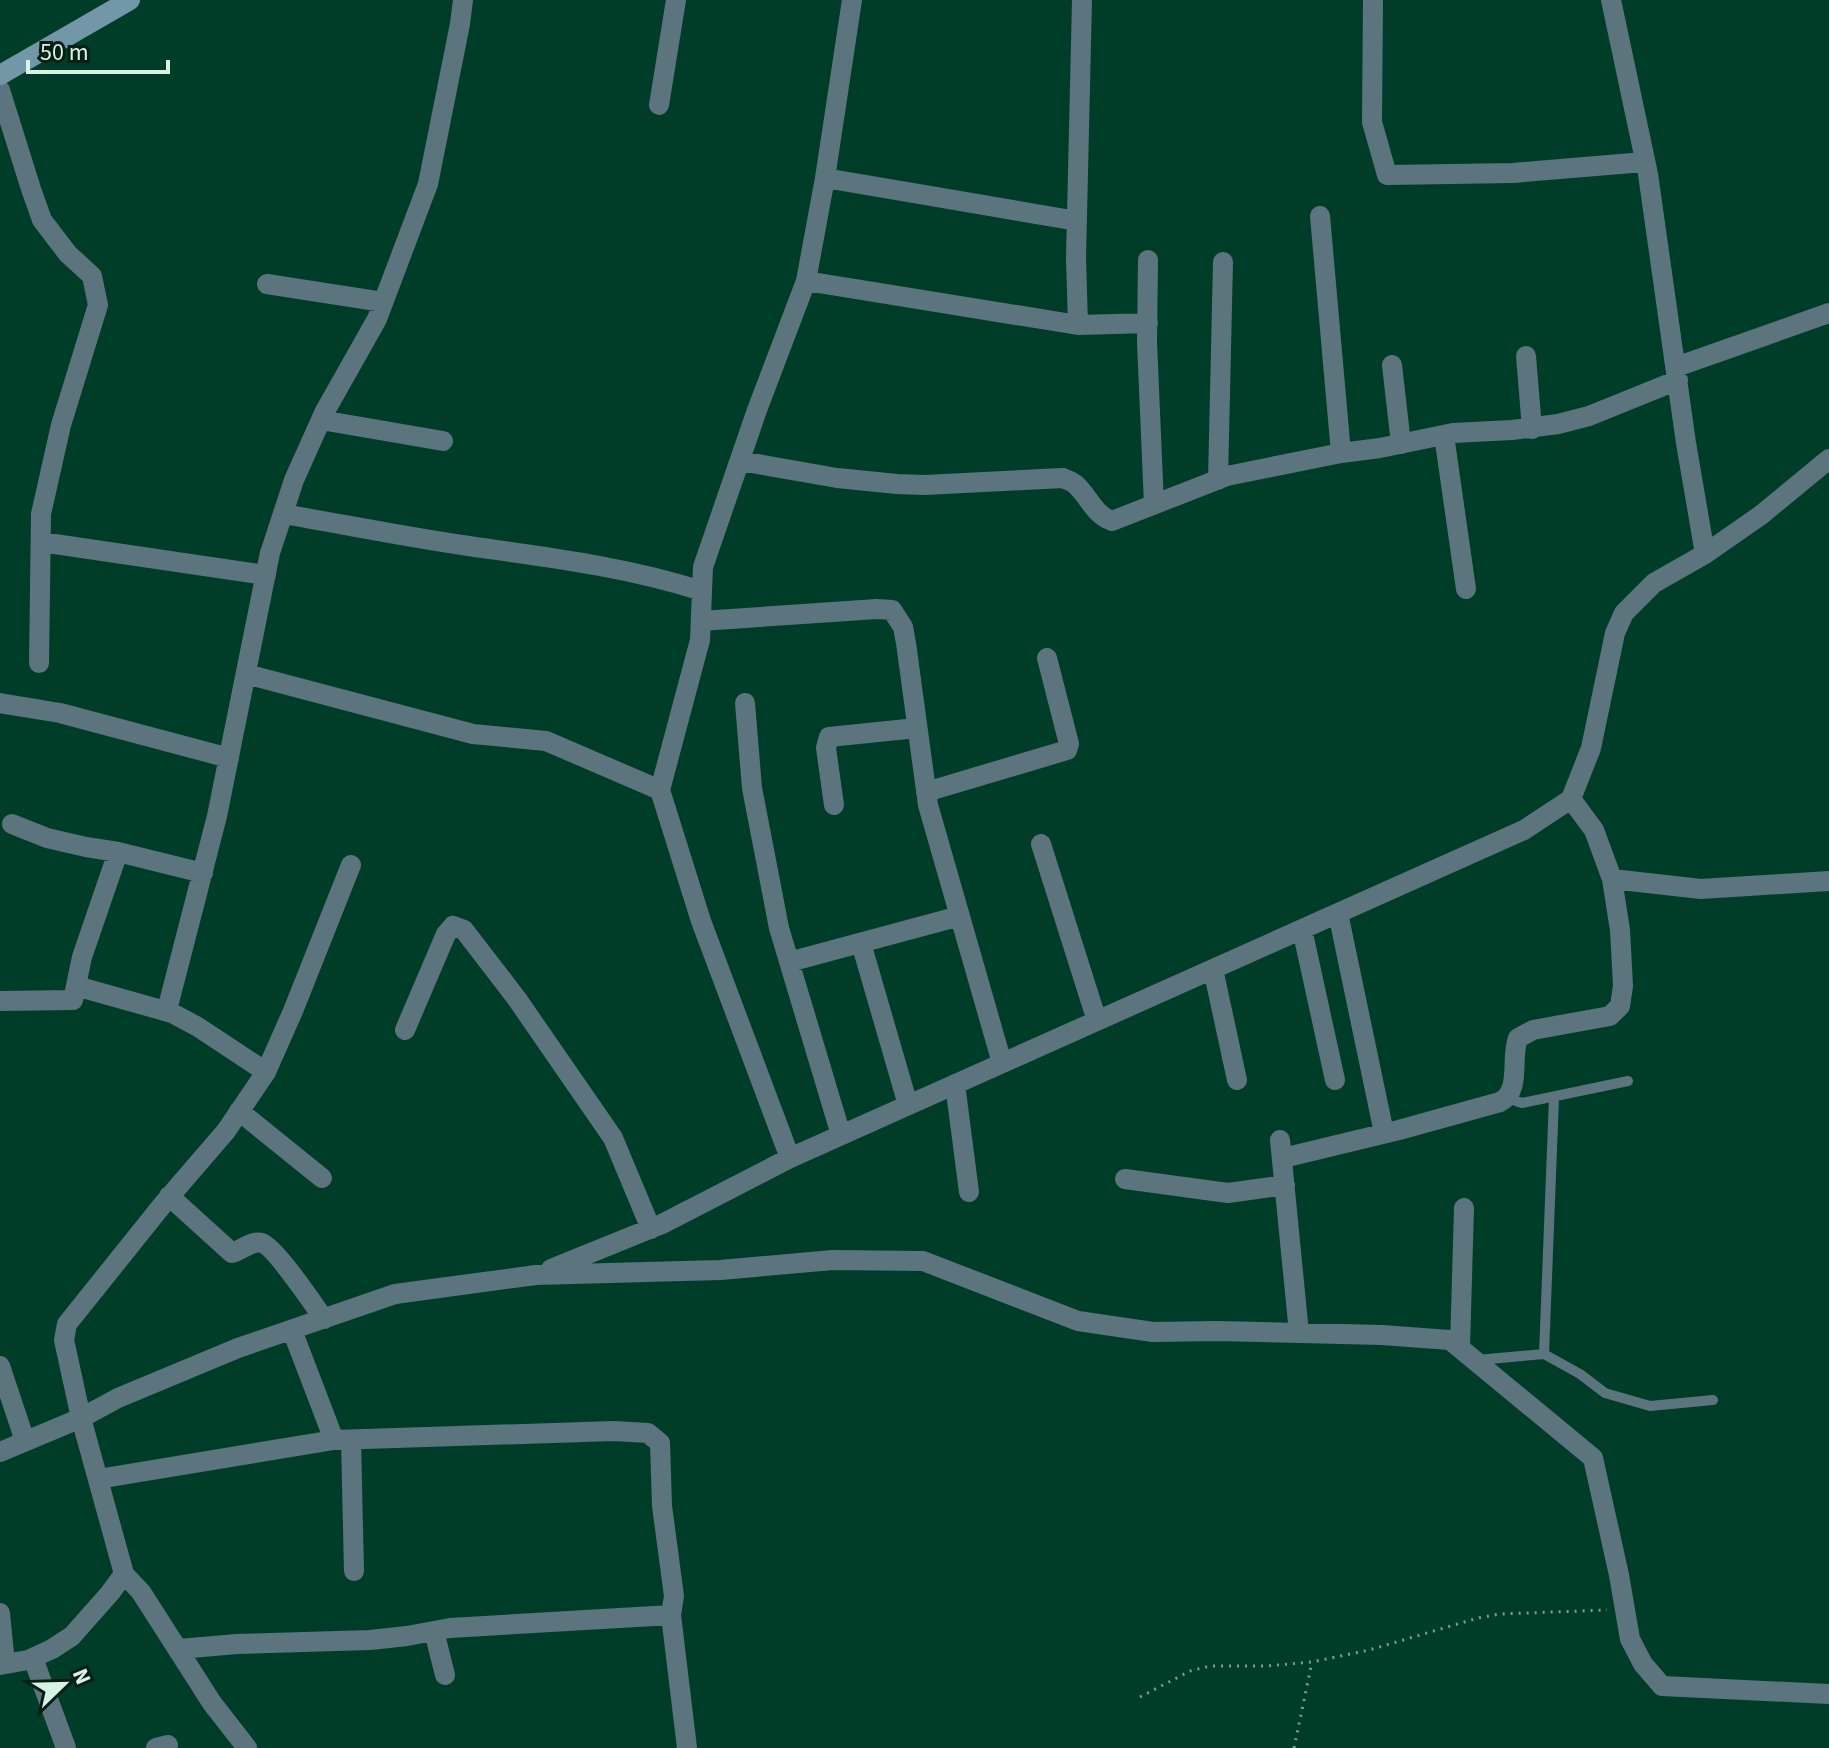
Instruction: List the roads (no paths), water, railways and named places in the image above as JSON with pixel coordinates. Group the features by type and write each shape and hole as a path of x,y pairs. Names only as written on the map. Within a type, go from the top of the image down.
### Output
{"main road":[{"path":"0,75 104,7 130,0"}],"street":[{"path":"167,1010 217,816 270,553 294,480 321,420 377,319 428,184 463,0"},
{"path":"659,105 676,0"},
{"path":"790,1158 701,921 660,790 700,640 703,567 806,281 852,0"},
{"path":"1078,325 1082,0"},
{"path":"1373,0 1372,122 1387,175 1513,173 1644,162"},
{"path":"1611,0 1656,229 1705,554"},
{"path":"0,90 42,220 68,254 92,276 98,305 57,442 41,514 39,663"},
{"path":"825,178 1077,221"},
{"path":"1320,216 1341,453"},
{"path":"1148,260 1147,342 1154,505"},
{"path":"1218,480 1223,262"},
{"path":"806,281 1078,325 1148,323"},
{"path":"267,284 383,302"},
{"path":"740,461 837,478 897,484 1063,478 1075,484 1097,511 1112,521 1227,476 1444,435 1532,429 1589,416 1677,373 1829,313"},
{"path":"1526,356 1532,429"},
{"path":"1392,365 1401,444"},
{"path":"321,420 443,441"},
{"path":"1444,435 1466,589"},
{"path":"536,1275 651,1229 790,1158 1524,830 1571,799 1591,748 1615,633 1624,613 1654,583 1705,554 1761,515 1829,459"},
{"path":"283,514 473,547 569,559 662,578 702,591"},
{"path":"41,542 266,575"},
{"path":"701,621 892,610 903,627 906,643 928,805 1002,1063"},
{"path":"926,792 1067,750 1069,744 1047,658"},
{"path":"246,674 473,734 546,741 660,790"},
{"path":"0,703 60,713 229,758"},
{"path":"745,703 752,788 779,928 841,1135"},
{"path":"834,805 826,748 829,737 917,728"},
{"path":"1299,1333 1281,1149 1384,1133 1500,1102 1507,1098 1513,1084 1518,1038 1533,1030 1610,1016 1620,1006 1623,986 1620,930 1612,879 1594,830 1571,799"},
{"path":"12,824 47,838 203,873"},
{"path":"1041,844 1097,1021"},
{"path":"0,1001 73,1000 82,957 118,852"},
{"path":"247,1748 212,1703 141,1592 124,1574 81,1418 64,1340 67,1324 169,1196 226,1131 266,1072 351,865"},
{"path":"1612,879 1701,889 1829,881"},
{"path":"1338,913 1384,1133"},
{"path":"789,962 960,916"},
{"path":"405,1030 446,934 453,926 464,930 517,999 613,1138 651,1229"},
{"path":"1302,929 1335,1080"},
{"path":"861,943 908,1105"},
{"path":"1213,969 1237,1080"},
{"path":"76,986 167,1010 266,1072"},
{"path":"955,1084 969,1192"},
{"path":"239,1111 322,1178"},
{"path":"1125,1179 1228,1193 1285,1185"},
{"path":"169,1196 232,1253 252,1244 266,1245 324,1319"},
{"path":"1460,1347 1464,1208"},
{"path":"0,1452 238,1348 395,1294 536,1275 720,1270 833,1260 923,1261 1078,1321 1153,1332 1382,1335 1450,1340 1593,1458 1630,1639 1643,1664 1662,1686 1829,1694"},
{"path":"292,1330 342,1440 354,1571"},
{"path":"0,1366 6,1403 25,1441"},
{"path":"98,1479 342,1440 614,1431 648,1433 660,1443 662,1506 674,1596 671,1615 687,1748"},
{"path":"0,1613 3,1665 33,1658 72,1636 124,1574"},
{"path":"179,1649 370,1640 450,1628 671,1615"},
{"path":"434,1631 445,1675"},
{"path":"33,1658 66,1748"}],"lane":[{"path":"1507,1098 1522,1103 1628,1081"},
{"path":"1544,1354 1554,1098"},
{"path":"1477,1360 1544,1354 1580,1374 1605,1393 1650,1406 1713,1400"}]}
